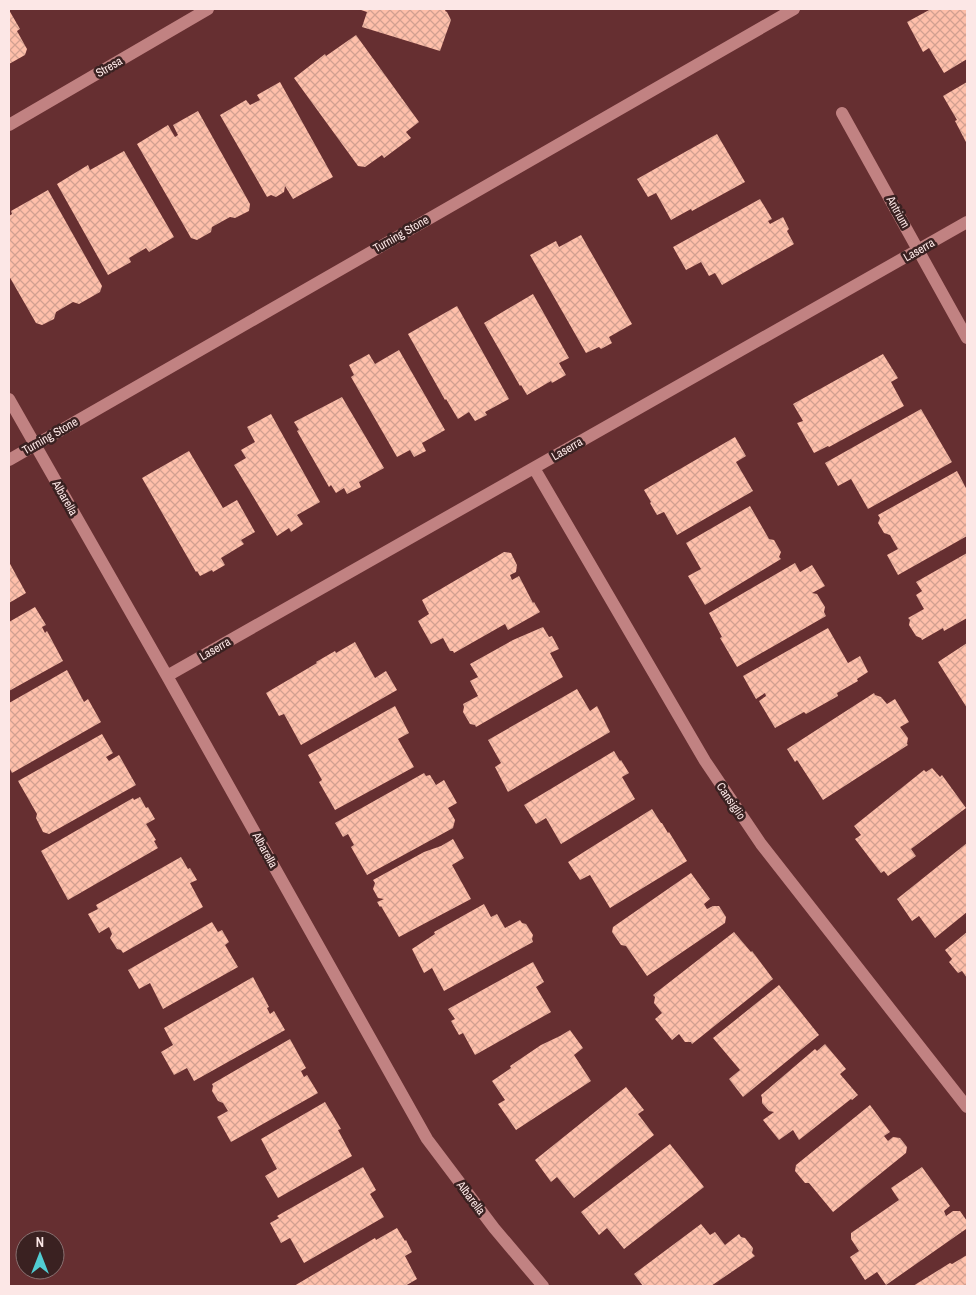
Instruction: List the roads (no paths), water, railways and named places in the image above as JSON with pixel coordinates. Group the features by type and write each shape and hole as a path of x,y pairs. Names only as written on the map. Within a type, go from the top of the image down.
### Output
{"street":[{"name":"Stresa","path":"9,125 208,9"},
{"name":"Turning Stone","path":"9,460 794,9"},
{"name":"Antrium","path":"842,113 967,338"},
{"name":"Laserra","path":"167,676 967,222"},
{"name":"Albarella","path":"9,399 427,1139 494,1228 543,1286"},
{"name":"Cansiglio","path":"534,468 705,761 761,844 967,1107"}]}
